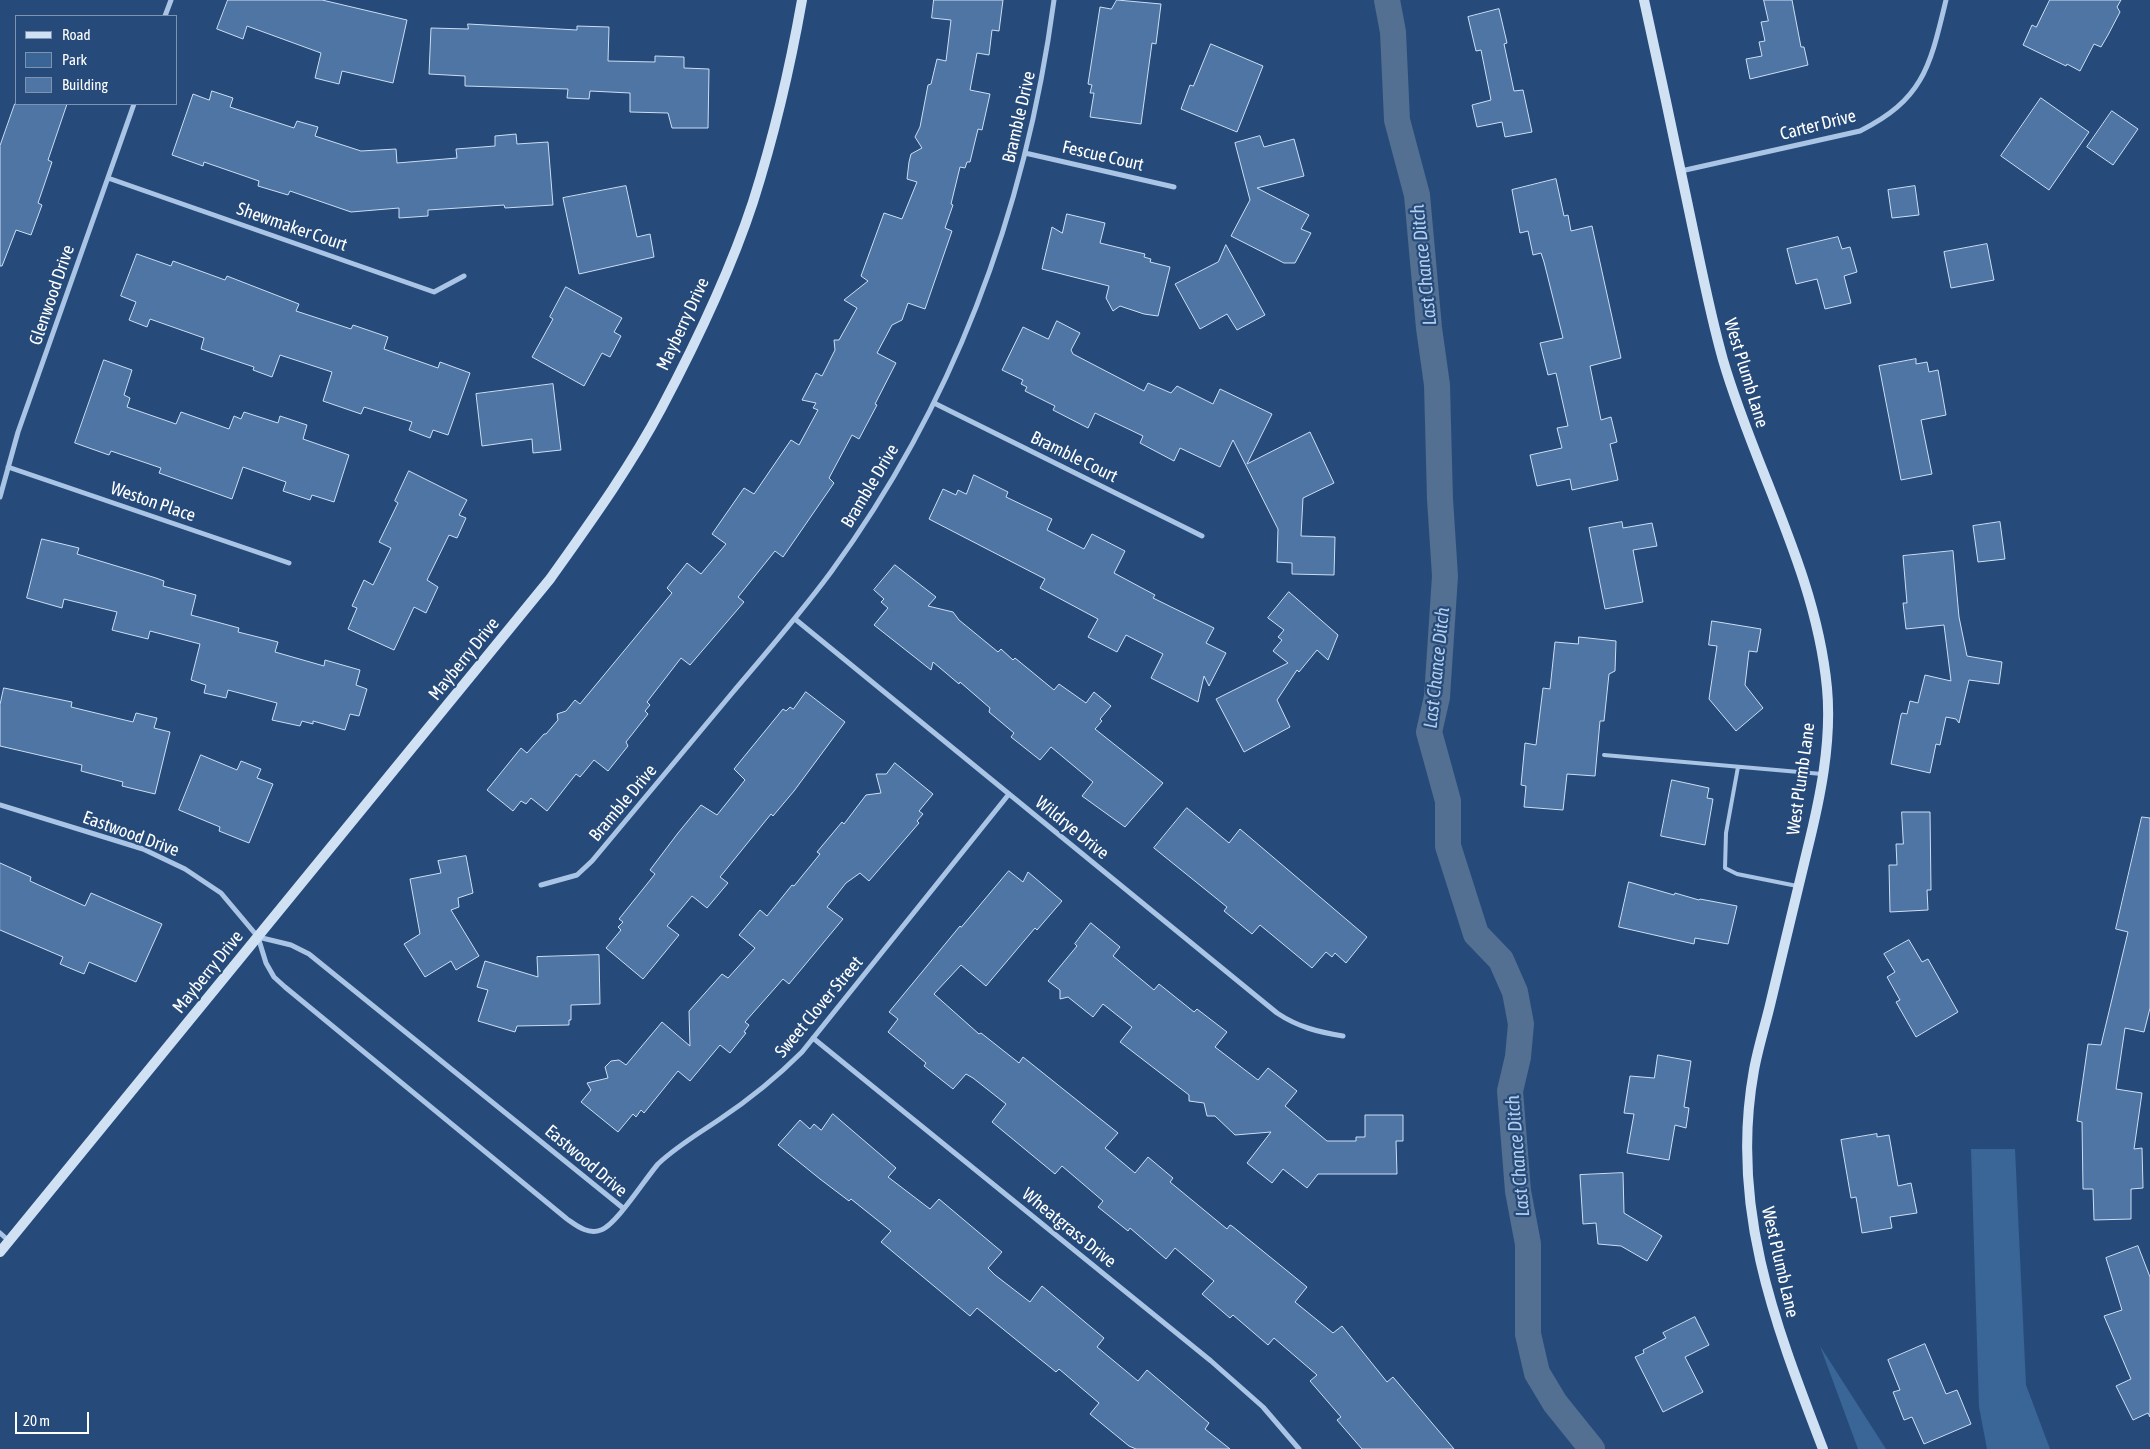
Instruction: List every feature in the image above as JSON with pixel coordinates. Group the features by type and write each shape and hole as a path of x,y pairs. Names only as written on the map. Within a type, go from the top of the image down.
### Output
{"main road":[{"name":"Mayberry Drive","path":"0,1252 550,579 623,472 661,409 726,272 752,203 792,55 802,0"},
{"name":"West Plumb Lane","path":"1644,0 1706,297 1722,358 1750,443 1791,542 1808,591 1820,639 1827,691 1826,741 1822,774 1799,886 1754,1070 1749,1112 1748,1184 1750,1210 1758,1254 1776,1321 1823,1449"}],"street":[{"path":"165,15 170,0"},
{"name":"Bramble Drive","path":"541,885 577,875 592,861 795,619 854,539 879,501 934,404 966,336 986,286 1012,206 1036,109 1054,0"},
{"name":"Carter Drive","path":"1680,170 1860,131 1883,119 1903,104 1921,82 1933,54 1946,0"},
{"name":"Glenwood Drive","path":"0,497 8,467 134,105"},
{"name":"Fescue Court","path":"1025,153 1174,188"},
{"name":"Shewmaker Court","path":"108,178 434,292 464,276"},
{"name":"Bramble Court","path":"934,404 1202,536"},
{"name":"Weston Place","path":"8,467 289,563"},
{"name":"Wildrye Drive","path":"795,619 1277,1013 1295,1025 1317,1032 1343,1036"},
{"name":"Sweet Clover Street","path":"623,1208 648,1175 668,1154 749,1099 780,1074 814,1038 1009,794"},
{"name":"Eastwood Drive","path":"0,804 143,849 185,869 221,893 258,937 266,963 274,977 284,988 566,1219 581,1229 592,1232 602,1230 613,1222 623,1208 309,954 291,945 258,937"},
{"name":"Wheatgrass Drive","path":"814,1038 1218,1367 1263,1407 1300,1449"},
{"path":"0,1233 9,1241"}],"lane":[{"path":"1604,756 1822,774"},
{"path":"1738,767 1726,833 1725,868 1737,874 1799,886"}],"green space":[{"path":"1971,1149 2015,1149 2026,1385 2050,1449 1987,1449 1979,1407"},
{"path":"1820,1346 1886,1449 1858,1449"}],"building":[{"path":"228,0 322,0 407,20 393,83 342,71 339,84 315,78 321,53 247,26 243,39 217,29"},
{"path":"934,0 1003,0 999,31 992,30 989,55 977,53 970,90 990,94 982,130 978,129 970,162 967,162 965,168 960,167 951,204 953,205 945,228 952,231 925,309 908,303 902,320 892,325 877,353 896,363 875,404 877,405 859,439 852,435 829,478 834,483 783,557 775,551 738,597 744,602 690,665 681,658 647,702 650,705 645,711 648,714 626,742 628,746 608,771 594,760 580,777 576,774 547,811 531,798 526,804 521,801 513,811 487,790 521,748 527,753 546,734 558,720 557,714 566,711 575,700 580,704 672,593 667,588 687,563 701,574 726,544 712,534 744,488 754,494 791,440 799,445 818,410 813,408 816,403 802,400 816,373 822,376 835,350 834,340 839,340 857,308 844,300 868,281 861,276 884,213 902,219 917,182 907,179 909,162 911,154 922,148 915,137 920,127 928,85 931,84 937,59 946,61 951,20 932,18"},
{"path":"1117,0 1161,4 1156,44 1152,43 1141,124 1090,117 1094,93 1090,93 1092,85 1088,84 1100,7 1111,9"},
{"path":"1764,0 1792,0 1801,47 1804,47 1808,65 1750,79 1746,59 1762,56 1759,42 1765,41 1761,22 1768,21"},
{"path":"2050,0 2121,0 2117,7 2120,12 2108,35 2101,47 2094,44 2080,71 2023,45 2032,25 2036,27"},
{"path":"1499,9 1507,43 1504,44 1514,91 1523,90 1532,132 1505,137 1502,122 1477,127 1472,105 1491,100 1481,50 1476,51 1468,17"},
{"path":"468,24 577,30 577,26 609,27 608,61 655,62 655,56 684,57 684,68 709,69 708,128 672,128 668,113 630,112 630,93 590,91 589,99 567,98 568,89 465,86 465,76 429,74 431,28 468,29"},
{"path":"1211,44 1263,66 1237,132 1181,109 1190,85 1193,86"},
{"path":"212,91 233,98 230,107 294,128 297,121 318,127 315,136 361,151 396,149 397,163 457,158 456,149 495,146 495,136 516,134 517,144 548,142 553,205 505,208 504,205 428,210 428,216 399,218 399,208 351,212 290,191 288,195 258,186 259,181 204,162 203,166 172,155 193,94 209,100"},
{"path":"2041,98 2089,132 2049,190 2001,156"},
{"path":"15,104 67,105 48,160 52,162 38,203 42,205 31,235 16,230 2,266 0,266 0,146"},
{"path":"2112,111 2138,129 2113,165 2087,147"},
{"path":"1260,136 1264,147 1294,139 1304,176 1257,188 1309,215 1301,229 1311,233 1295,263 1284,263 1231,236 1250,200 1235,143"},
{"path":"1556,179 1564,216 1568,215 1571,231 1592,226 1621,358 1590,366 1601,420 1611,417 1617,442 1610,444 1618,480 1572,490 1570,479 1537,486 1530,455 1562,448 1557,428 1568,426 1556,373 1548,375 1540,343 1563,338 1541,253 1533,255 1528,231 1520,233 1512,190"},
{"path":"626,186 637,237 650,234 654,257 579,274 563,198"},
{"path":"1915,186 1919,215 1892,218 1888,190"},
{"path":"1067,214 1105,223 1100,243 1145,254 1144,257 1151,259 1150,262 1170,267 1158,316 1144,314 1120,306 1113,311 1106,298 1109,286 1042,269 1052,227 1062,233"},
{"path":"1838,237 1842,249 1850,247 1857,272 1844,276 1851,303 1825,309 1817,279 1796,284 1787,249"},
{"path":"1987,244 1994,280 1951,288 1944,252"},
{"path":"1226,245 1265,315 1237,330 1227,314 1200,329 1175,284 1218,262"},
{"path":"137,254 171,266 173,261 225,280 227,276 299,304 296,311 351,329 353,325 388,337 384,349 438,368 440,362 470,373 448,435 433,430 430,438 409,430 412,422 364,407 361,414 323,401 332,372 280,355 272,377 253,370 254,367 201,349 204,338 150,319 147,327 129,320 136,302 121,296"},
{"path":"566,287 622,318 614,332 621,336 610,357 602,353 584,386 532,357 553,319 550,317"},
{"path":"1057,321 1080,333 1071,350 1073,354 1144,391 1148,383 1171,393 1177,386 1213,404 1220,389 1272,414 1247,464 1310,432 1334,483 1303,498 1301,536 1335,537 1334,575 1292,574 1292,563 1277,562 1278,529 1233,440 1220,467 1180,448 1174,461 1140,443 1143,436 1095,413 1088,428 1053,410 1055,406 1025,391 1027,387 1021,384 1023,380 1002,370 1023,327 1048,339"},
{"path":"1916,359 1916,364 1927,362 1929,372 1938,370 1946,415 1921,420 1932,474 1901,480 1879,366"},
{"path":"104,360 132,370 124,395 130,398 127,407 176,424 181,412 229,429 234,416 241,419 244,412 278,423 280,416 307,425 303,439 349,455 334,502 312,495 310,500 283,491 286,482 243,467 232,499 159,473 161,468 111,451 109,455 75,443"},
{"path":"553,384 561,450 533,453 532,439 482,446 476,394"},
{"path":"409,471 467,500 459,515 466,518 457,538 449,535 427,580 438,587 426,613 414,607 394,650 348,629 357,608 352,606 364,580 373,585 391,548 379,542 398,503 395,501"},
{"path":"974,475 1008,492 1006,497 1052,519 1047,530 1084,549 1092,534 1125,551 1114,573 1155,595 1153,598 1214,628 1206,643 1226,653 1209,686 1204,676 1198,702 1151,678 1163,654 1126,635 1117,652 1088,637 1098,619 1040,588 1045,579 929,519 943,489 956,495 958,490 966,494"},
{"path":"1622,522 1623,528 1652,523 1657,546 1633,550 1643,602 1605,609 1589,528"},
{"path":"2000,522 2005,559 1978,562 1973,526"},
{"path":"42,539 79,548 77,554 156,578 164,581 163,586 196,595 191,615 239,628 238,632 278,642 275,652 324,666 325,660 360,670 356,685 367,689 359,716 350,714 345,730 313,721 313,724 302,721 300,726 272,720 277,703 228,690 226,698 204,693 206,685 191,680 200,644 150,631 148,639 112,630 117,612 64,599 62,608 27,598"},
{"path":"1953,551 1959,617 1967,656 2002,662 1999,684 1969,680 1959,723 1956,719 1946,717 1940,745 1936,744 1930,773 1891,764 1901,715 1902,713 1907,714 1910,701 1918,703 1925,675 1951,681 1944,625 1906,629 1903,603 1907,603 1903,556"},
{"path":"895,565 936,597 928,606 953,612 959,620 998,652 1001,649 1013,660 1015,658 1054,690 1059,684 1086,703 1094,692 1111,706 1100,719 1102,721 1095,729 1163,783 1125,827 1082,796 1093,782 1051,747 1040,760 1011,737 1014,733 989,712 990,708 960,682 959,684 933,662 931,670 874,625 888,608 881,602 884,599 874,590"},
{"path":"1289,592 1338,635 1328,660 1317,650 1299,672 1297,670 1277,700 1290,727 1244,752 1216,699 1288,663 1273,651 1282,640 1278,637 1284,630 1268,618"},
{"path":"1712,621 1761,629 1757,652 1749,651 1745,685 1763,708 1736,731 1709,699 1717,646 1709,645"},
{"path":"1579,637 1616,641 1615,671 1609,674 1604,721 1600,721 1595,776 1567,774 1563,810 1524,807 1526,786 1521,785 1525,743 1536,745 1543,688 1550,689 1555,642 1578,644"},
{"path":"4,688 72,702 71,707 133,722 136,713 157,718 154,728 170,732 155,794 122,786 123,782 81,771 82,765 0,746 0,705"},
{"path":"806,692 845,722 794,791 773,816 771,814 720,877 728,883 707,908 692,896 667,926 679,935 643,979 606,948 621,930 618,927 623,922 619,919 655,874 650,870 701,805 717,815 745,780 734,769 783,709 786,711 790,707 793,709"},
{"path":"201,755 237,770 241,761 261,769 257,778 273,784 249,843 219,831 220,827 179,810"},
{"path":"895,763 933,794 919,811 923,814 917,821 919,823 869,881 860,873 846,883 827,907 843,919 789,984 783,979 745,1022 749,1025 744,1032 746,1033 730,1053 720,1045 690,1081 678,1071 644,1113 641,1110 636,1117 633,1114 618,1132 581,1102 591,1090 587,1083 608,1078 605,1067 611,1061 619,1060 626,1065 662,1022 690,1046 689,1011 722,974 728,978 755,948 739,935 760,910 767,916 792,885 794,886 820,854 817,852 842,822 844,824 866,795 881,793 876,774 886,774"},
{"path":"1672,780 1709,788 1707,798 1713,799 1705,845 1661,836"},
{"path":"1187,808 1229,843 1240,829 1367,937 1346,963 1335,953 1332,957 1326,952 1312,968 1260,925 1252,934 1224,911 1227,907 1154,848"},
{"path":"1902,812 1930,812 1931,890 1927,890 1928,910 1890,912 1889,865 1897,865 1896,844 1903,844"},
{"path":"2142,817 2150,818 2150,1008 2144,1032 2125,1028 2116,1089 2142,1093 2134,1149 2142,1148 2143,1188 2131,1189 2131,1219 2094,1220 2093,1189 2083,1189 2082,1122 2077,1121 2088,1044 2101,1045 2128,932 2116,929"},
{"path":"466,856 473,893 458,898 459,907 451,910 479,956 456,970 451,961 425,977 404,944 420,934 410,879 441,873 438,861"},
{"path":"0,863 31,877 30,881 85,906 91,893 162,924 136,982 89,962 84,974 60,964 63,957 0,930"},
{"path":"1009,871 1023,882 1028,872 1062,901 1037,930 1035,928 986,986 961,965 934,994 979,1034 981,1033 1019,1063 1023,1057 1118,1133 1105,1148 1135,1173 1148,1157 1173,1178 1170,1182 1227,1229 1230,1225 1232,1226 1307,1287 1295,1302 1333,1333 1342,1326 1387,1382 1393,1377 1454,1449 1362,1449 1337,1420 1341,1417 1310,1381 1317,1375 1274,1338 1268,1345 1233,1315 1230,1318 1202,1294 1214,1281 1175,1248 1166,1259 1130,1228 1128,1231 1098,1207 1103,1201 1062,1166 1055,1174 992,1122 1006,1104 973,1078 966,1074 953,1089 924,1066 926,1063 888,1032 898,1019 889,1012 960,926"},
{"path":"1629,882 1674,895 1675,893 1699,900 1737,906 1728,944 1695,938 1694,944 1619,927"},
{"path":"1091,923 1120,947 1113,956 1154,990 1159,984 1194,1012 1197,1009 1227,1032 1215,1047 1258,1080 1268,1068 1297,1091 1285,1106 1327,1141 1356,1141 1356,1137 1365,1137 1365,1115 1403,1115 1403,1141 1396,1141 1397,1174 1318,1174 1307,1188 1283,1169 1272,1183 1247,1163 1271,1132 1235,1135 1215,1116 1207,1116 1204,1103 1189,1101 1189,1095 1120,1042 1132,1027 1103,1004 1093,1017 1068,997 1060,999 1060,990 1048,981 1077,946 1075,944"},
{"path":"1909,940 1922,962 1928,959 1958,1012 1916,1037 1896,1002 1900,1000 1887,977 1895,972 1884,954"},
{"path":"599,955 600,1004 571,1005 569,1025 517,1026 515,1032 478,1021 488,990 477,987 485,961 538,977 537,957"},
{"path":"1658,1055 1691,1061 1684,1107 1689,1108 1686,1128 1675,1125 1669,1160 1627,1153 1634,1114 1624,1113 1630,1076 1654,1078"},
{"path":"833,1114 896,1168 888,1177 930,1209 939,1199 1002,1252 988,1268 995,1275 1030,1302 1042,1286 1104,1338 1097,1347 1138,1381 1147,1370 1209,1423 1205,1429 1230,1449 1136,1449 1129,1446 1090,1414 1099,1403 1059,1369 1056,1372 977,1308 970,1316 881,1242 891,1231 851,1199 849,1201 820,1179 778,1145 800,1120 810,1129 814,1124 821,1130"},
{"path":"1877,1134 1877,1137 1889,1135 1898,1186 1911,1183 1917,1213 1890,1217 1892,1228 1862,1233 1856,1197 1851,1198 1841,1140"},
{"path":"1623,1173 1624,1213 1662,1236 1647,1261 1621,1246 1598,1244 1596,1223 1583,1224 1580,1175"},
{"path":"2138,1246 2150,1277 2150,1417 2148,1413 2133,1420 2116,1386 2131,1379 2104,1316 2122,1310 2106,1258"},
{"path":"1695,1317 1709,1345 1685,1357 1703,1392 1663,1412 1635,1357 1644,1353 1643,1350 1666,1338 1663,1333"},
{"path":"1925,1344 1946,1394 1957,1390 1971,1424 1924,1444 1912,1417 1904,1420 1893,1392 1900,1390 1888,1360"}],"waterway":[{"name":"Last Chance Ditch","path":"1387,0 1393,32 1397,120 1417,195 1429,328 1437,385 1440,499 1445,576 1437,697 1429,732 1448,801 1448,846 1476,934 1501,960 1515,992 1521,1024 1518,1057 1510,1091 1518,1191 1528,1244 1528,1334 1537,1373 1555,1403 1592,1449"}]}
